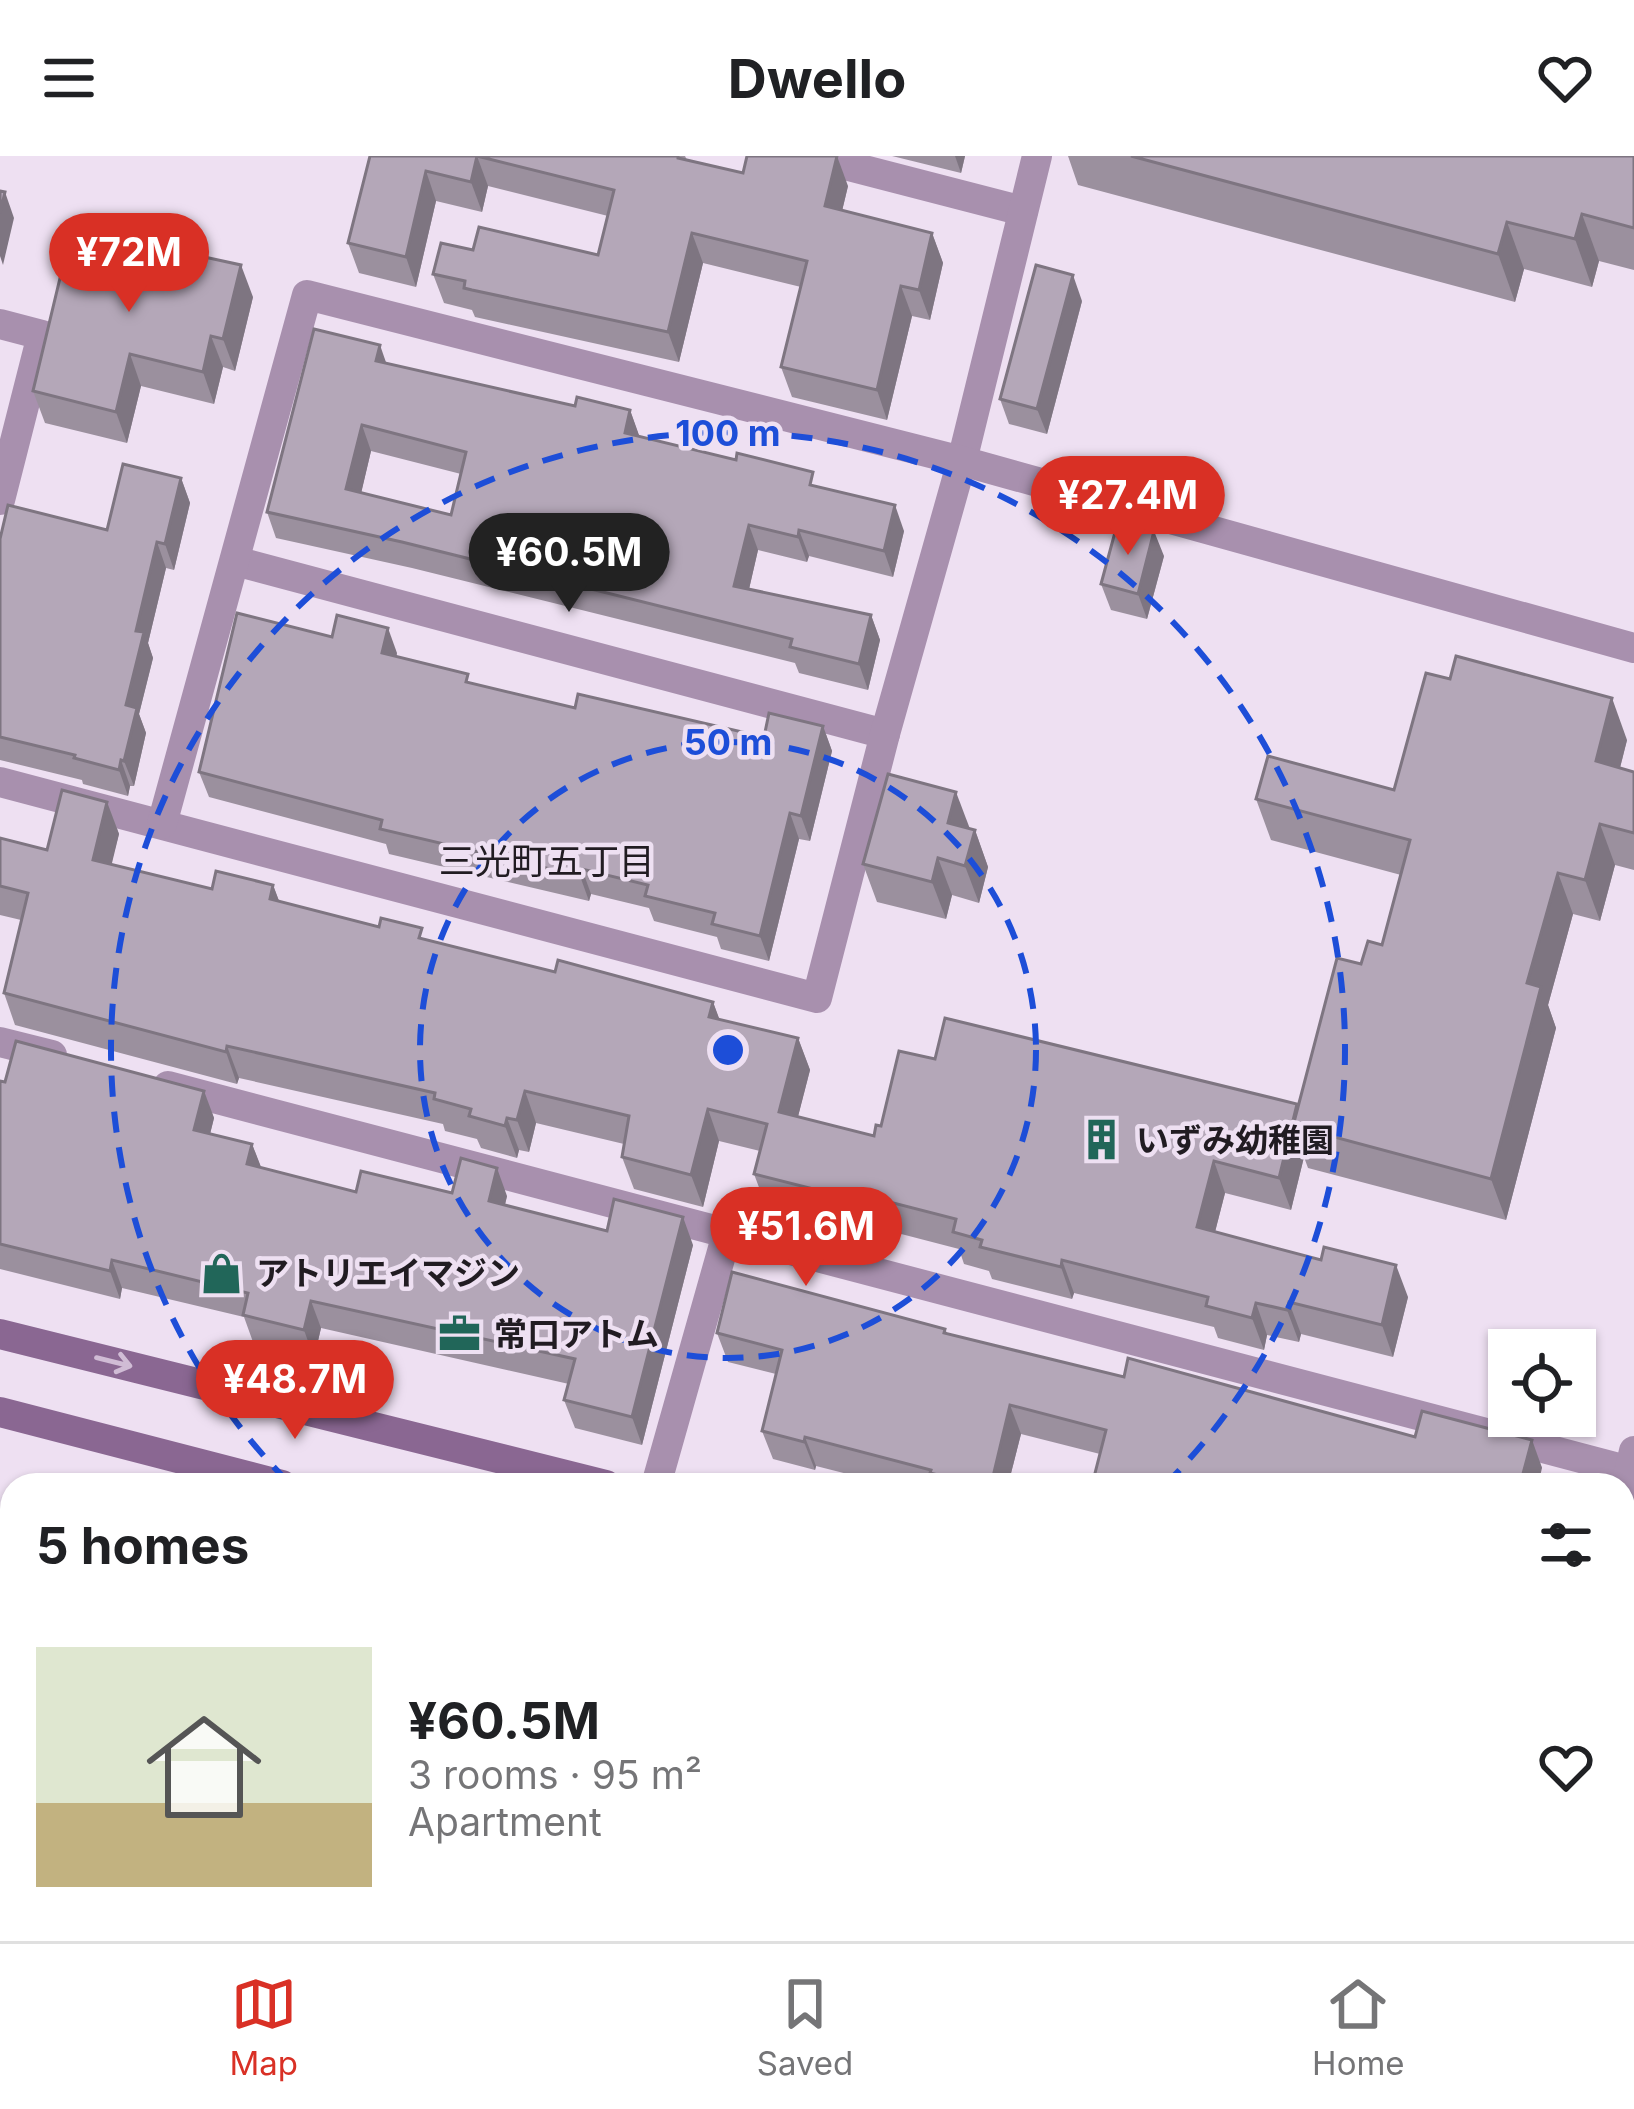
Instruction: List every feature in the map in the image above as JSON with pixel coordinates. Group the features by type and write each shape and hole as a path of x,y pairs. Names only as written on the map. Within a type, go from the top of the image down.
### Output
{"main road":[{"path":"0,1334 558,1473"},
{"path":"0,1412 236,1473"}],"street":[{"path":"810,156 1023,211"},
{"path":"0,782 818,998 885,734 962,461 1037,156"},
{"path":"162,824 307,296 962,461 1634,648"},
{"path":"0,324 42,335 0,500"},
{"path":"235,561 885,734"},
{"path":"0,1042 91,1066"},
{"path":"136,1078 1629,1473"},
{"path":"659,1473 727,1234"}],"building":[{"path":"370,156 477,156 471,182 426,171 406,257 348,243"},
{"path":"477,156 678,156 743,173 747,156 837,156 825,206 932,233 919,290 901,286 877,390 781,367 807,261 692,233 668,332 472,290 464,288 465,281 433,274 441,243 473,250 479,227 598,255 614,190"},
{"path":"1131,156 1634,156 1634,228 1582,214 1575,239 1507,222 1498,254"},
{"path":"72,228 241,265 223,339 211,336 203,372 130,354 116,412 33,391"},
{"path":"1036,265 1073,275 1037,409 1000,399"},
{"path":"314,329 380,345 376,361 575,406 577,397 630,410 625,433 736,460 737,453 813,472 810,485 895,505 884,551 799,530 798,537 749,525 734,586 871,615 859,664 790,647 792,639 267,512","holes":["362,425 466,452 451,515 346,489"]},
{"path":"123,464 181,478 165,544 157,542 136,631 144,632 126,705 137,708 119,770 0,737 0,539 8,505 107,530"},
{"path":"1118,521 1154,531 1138,594 1101,584"},
{"path":"237,613 332,637 337,615 388,628 382,653 468,674 466,682 575,708 578,694 764,737 769,713 823,726 801,816 790,813 760,936 712,924 715,913 645,896 648,885 582,869 580,876 380,829 382,820 199,772"},
{"path":"1456,656 1612,698 1596,761 1634,772 1634,833 1600,824 1585,880 1558,873 1527,983 1541,987 1491,1179 1293,1126 1337,958 1361,964 1368,941 1382,945 1410,840 1256,799 1268,756 1394,790 1426,673 1450,679"},
{"path":"888,774 956,792 948,823 975,830 965,866 938,858 932,882 863,864"},
{"path":"62,790 107,802 93,860 212,889 216,871 273,885 270,899 379,927 381,918 422,928 419,938 555,972 558,960 713,1002 709,1017 798,1038 779,1112 874,1136 876,1125 881,1126 899,1051 935,1059 945,1018 1297,1104 1279,1178 1214,1161 1197,1227 1321,1260 1324,1247 1396,1265 1382,1325 1289,1302 1287,1310 1256,1303 1252,1318 1206,1306 1208,1297 1062,1260 1061,1267 980,1247 982,1240 953,1232 956,1219 843,1190 841,1196 754,1174 767,1124 708,1109 691,1175 622,1157 629,1116 525,1091 517,1120 507,1118 505,1126 469,1116 471,1109 434,1099 435,1093 227,1046 226,1052 4,993 28,893 0,886 0,838 47,850"},
{"path":"16,1041 204,1091 194,1130 252,1144 247,1164 356,1192 361,1171 452,1193 461,1158 497,1168 489,1201 607,1231 614,1199 683,1217 632,1417 564,1400 575,1359 311,1301 304,1330 243,1315 248,1293 112,1260 110,1271 0,1244 0,1081 5,1082"},
{"path":"732,1272 945,1329 944,1333 1124,1377 1128,1358 1415,1437 1422,1411 1488,1428 1488,1437 1532,1440 1523,1473 1095,1473 1106,1430 1010,1405 994,1473 930,1473 805,1437 804,1442 762,1431 782,1350 717,1333"}],"place":[{"name":"いずみ幼稚園","path":"1102,1140"},
{"name":"アトリエイマジン","path":"222,1273"},
{"name":"常口アトム","path":"460,1334"}],"district":[{"name":"三光町五丁目","path":"547,861"}]}
